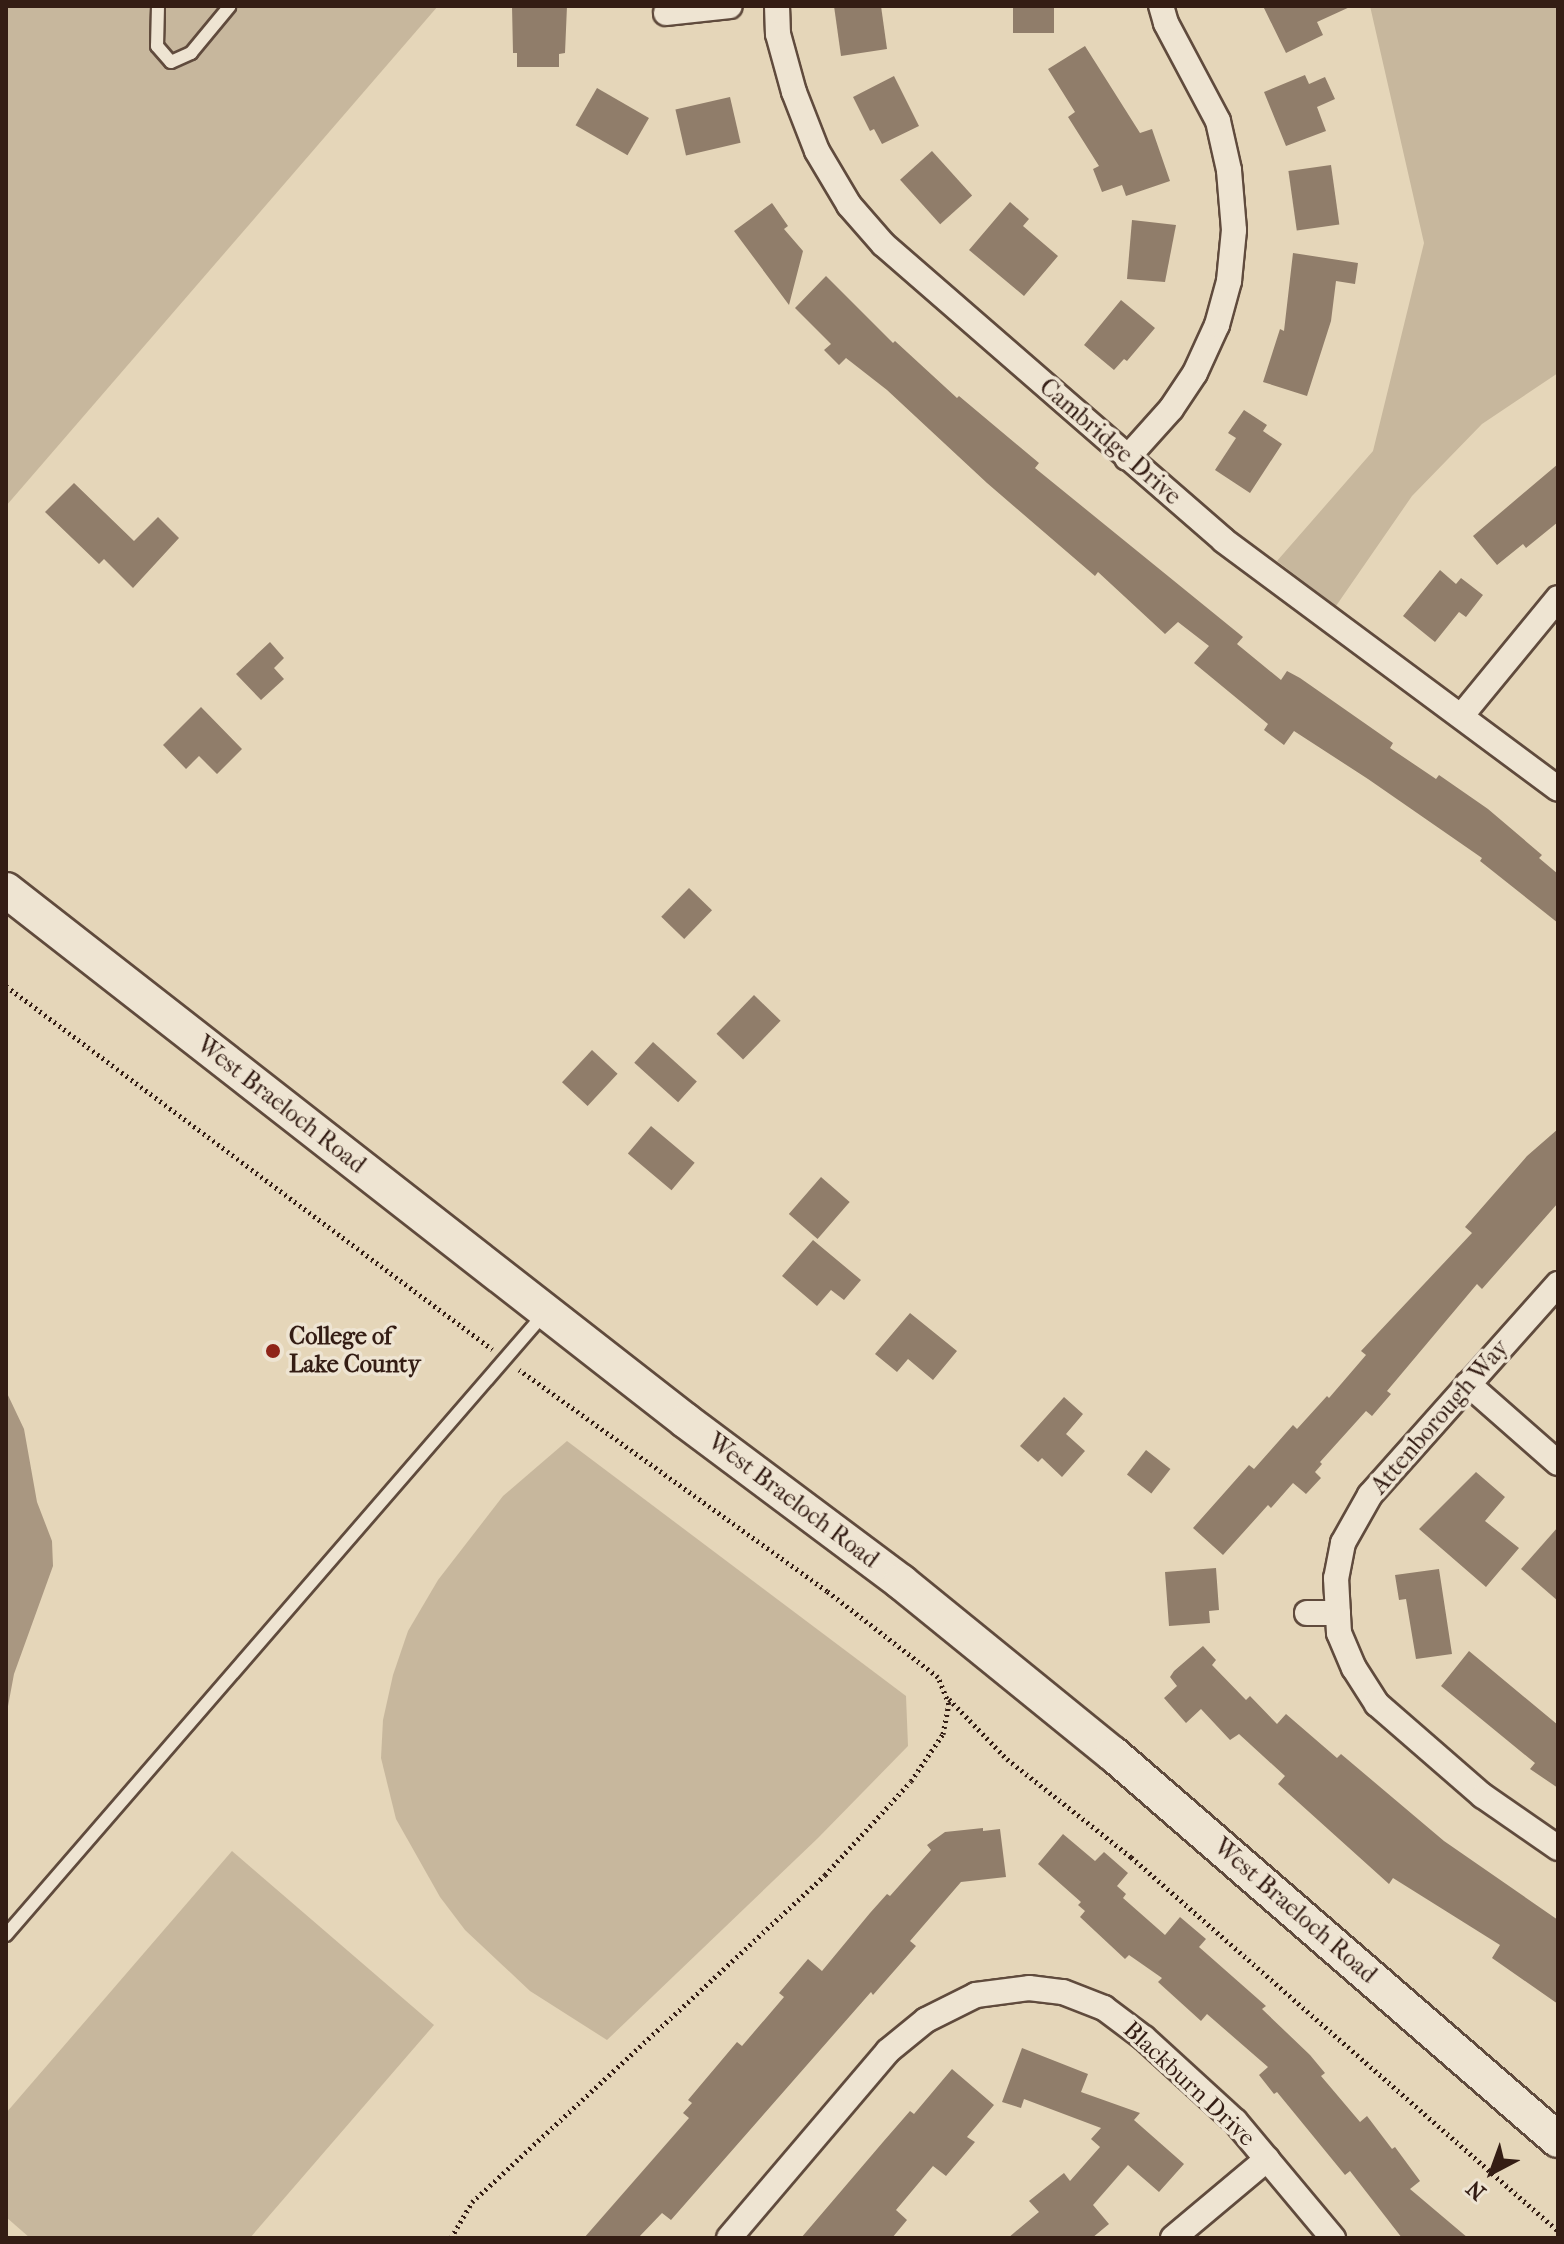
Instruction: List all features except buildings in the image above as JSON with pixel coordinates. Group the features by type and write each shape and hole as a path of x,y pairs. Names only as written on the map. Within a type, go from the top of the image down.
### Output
{"street":[{"path":"666,13 730,6"},
{"name":"Cambridge Drive","path":"777,6 778,34 794,92 817,151 849,205 883,244 1223,540 1558,789"},
{"path":"1127,458 1171,409 1195,373 1217,325 1229,281 1234,230 1229,170 1218,121 1166,23 1161,6"},
{"path":"1462,715 1558,598"},
{"name":"West Braeloch Road","path":"6,890 546,1312 901,1582 1103,1745 1558,2140"},
{"name":"Attenborough Way","path":"1558,1284 1370,1495 1343,1543 1336,1578 1339,1633 1354,1668 1377,1704 1483,1796 1558,1848"},
{"path":"1468,1384 1558,1463"},
{"path":"1307,1613 1338,1613"},
{"name":"Blackburn Drive","path":"729,2238 888,2051 926,2020 976,1995 1040,1989 1063,1992 1104,2008 1144,2038 1235,2121 1333,2238"},
{"path":"1173,2238 1267,2159"}],"lane":[{"path":"158,6 157,46 171,62 191,53 229,7"},
{"path":"6,1935 546,1312"}],"path":[{"path":"6,986 505,1360 827,1591 938,1677 949,1704 943,1734 911,1781 825,1875 472,2202 451,2238"},
{"path":"945,1695 1007,1759 1131,1857 1558,2231"}],"shaded area":[{"path":"6,6 438,6 6,506"},
{"path":"1370,6 1558,6 1558,373 1482,424 1412,496 1336,606 1277,561 1373,451 1424,243"},
{"path":"6,1391 24,1429 37,1502 52,1541 53,1566 14,1674 6,1717"},
{"path":"567,1441 906,1696 908,1746 818,1838 607,2040 530,1991 465,1930 440,1897 396,1819 381,1758 383,1720 393,1675 408,1631 438,1580 503,1496"},
{"path":"232,1851 434,2025 250,2238 30,2238 6,2217 6,2113"}],"place":[{"name":"College of Lake County","path":"273,1351"}]}
